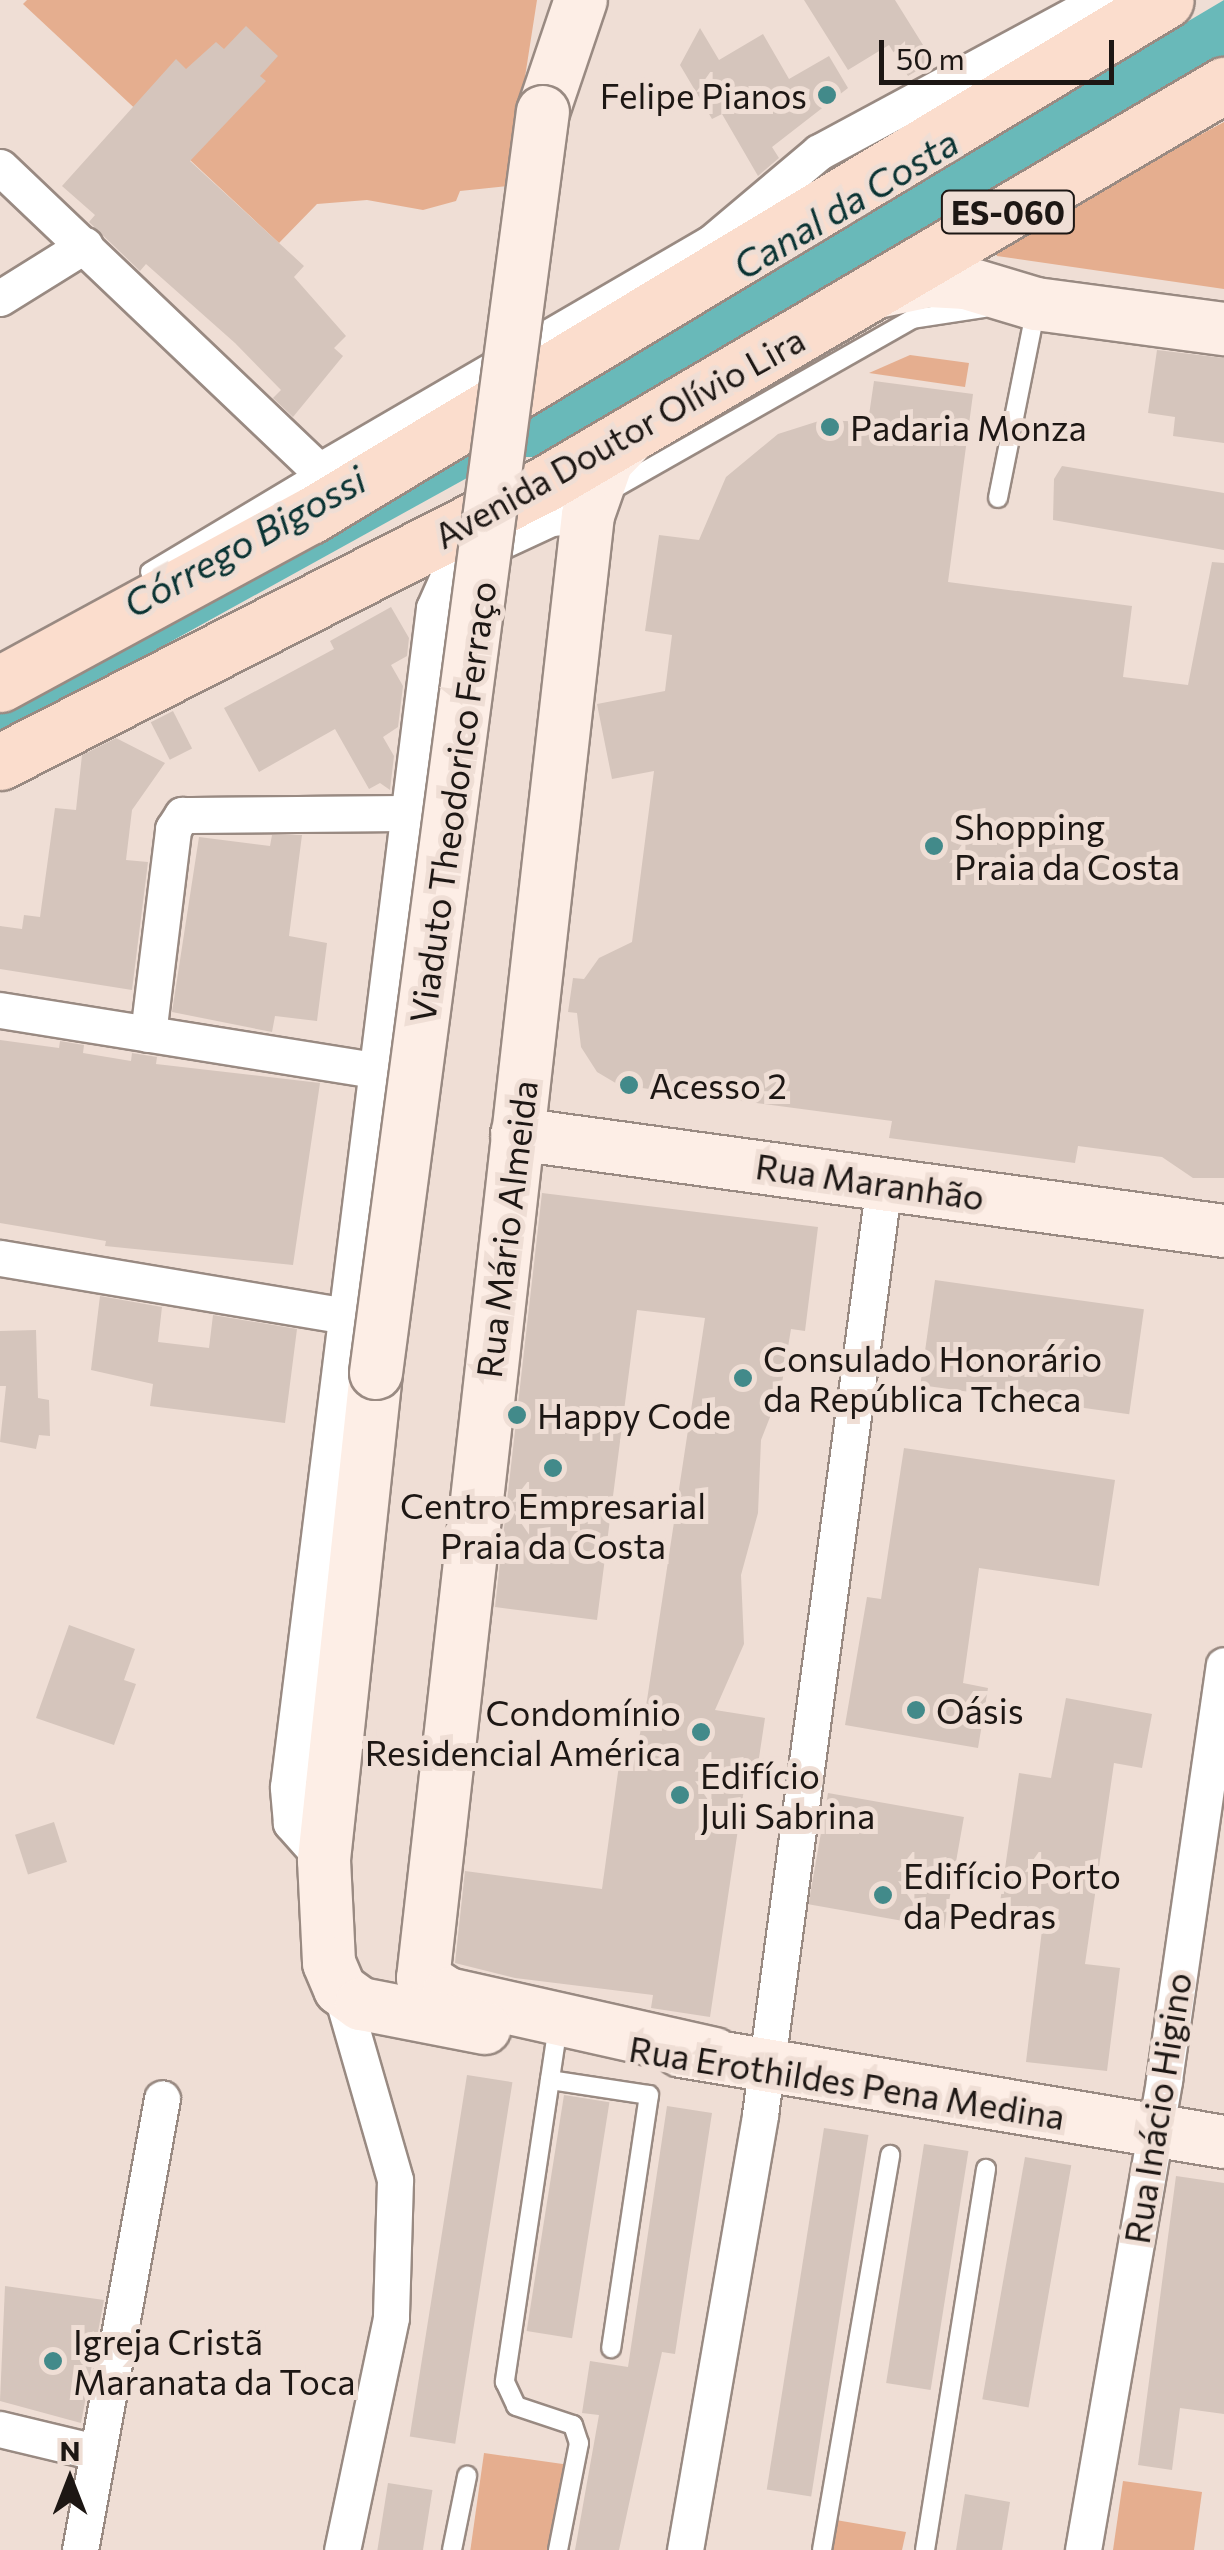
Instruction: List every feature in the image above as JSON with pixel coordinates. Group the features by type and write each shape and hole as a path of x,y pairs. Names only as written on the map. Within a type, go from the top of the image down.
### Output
{"main road":[{"name":"ES-060","path":"0,684 387,471 1166,0"},
{"name":"Avenida Doutor Olívio Lira","path":"0,762 635,432 1224,85"}],"street":[{"path":"543,110 558,0"},
{"path":"543,110 581,0"},
{"path":"0,167 319,471 711,243 819,152 1102,0"},
{"name":"Viaduto Theodorico Ferraço","path":"324,1860 376,1373 543,110"},
{"path":"0,298 85,245"},
{"path":"868,295 911,283 966,283 1036,304 1224,330"},
{"name":"Rua Mário Almeida","path":"635,432 607,460 588,515 424,1978 448,1994 714,2054"},
{"path":"342,2550 390,2318 394,2180 340,1989 329,1963 324,1860 291,1822 288,1787 380,1072 434,608 454,563 551,518 588,515"},
{"path":"148,1034 172,829 182,815 412,813"},
{"path":"0,1010 380,1072"},
{"name":"Rua Maranhão","path":"516,1134 1224,1231"},
{"path":"685,2550 767,2064 884,1182"},
{"path":"0,1258 348,1316"},
{"name":"Rua Inácio Higino","path":"1083,2550 1154,2130 1224,1665"},
{"name":"Rua Erothildes Pena Medina","path":"340,1989 361,2004 553,2060 714,2054 1224,2142"},
{"path":"80,2550 162,2098"},
{"path":"0,2429 96,2452"}],"lane":[{"path":"588,515 612,488 912,319 945,310 1036,304 998,498"},
{"path":"138,580 319,471"},
{"path":"558,2550 579,2443 573,2425 516,2406 505,2382 553,2060 649,2095 610,2348"},
{"path":"822,2550 890,2154"},
{"path":"925,2550 986,2168"},
{"path":"452,2550 466,2476"}],"shaded area":[{"path":"27,0 537,0 508,186 460,191 456,201 423,210 367,200 317,204 279,243 23,4"},
{"path":"1224,122 1224,289 997,256 996,245"},
{"path":"910,355 969,363 965,387 869,373"},
{"path":"484,2453 566,2465 554,2550 470,2550"},
{"path":"1123,2481 1202,2492 1194,2550 1113,2550"},
{"path":"830,2519 906,2532 902,2550 825,2550"}],"water":[{"path":"1224,0 1224,57 543,457 505,457 0,736 0,710 541,405"}],"building":[{"path":"804,0 895,0 933,61 908,76 889,45 848,70"},
{"path":"246,26 278,56 260,76 266,81 190,161 304,266 294,277 346,336 334,348 343,356 293,417 273,398 281,390 235,343 146,264 140,271 89,222 95,215 62,186 176,59 186,69 216,42 224,49"},
{"path":"700,28 719,60 763,34 789,79 829,56 848,88 772,147 779,158 758,176 722,114 712,119 680,65"},
{"path":"1157,350 1224,358 1224,443 1173,436 1175,417 1148,413"},
{"name":"Shopping Praia da Costa","path":"874,381 973,394 948,582 1132,606 1123,677 1188,685 1212,562 1224,563 1224,1178 1193,1178 1162,1157 1078,1146 1075,1163 889,1138 892,1121 619,1085 597,1072 581,1047 577,1013 568,1012 573,978 584,979 599,958 632,942 654,771 612,779 597,704 665,691 672,635 645,631 659,535 699,540 726,477 778,434 822,420 868,422"},
{"path":"1062,466 1224,493 1224,550 1053,520 1054,479"},
{"path":"391,607 409,638 407,656 391,665 403,686 398,727 383,737 394,756 390,790 380,783 369,789 335,729 259,772 224,708 334,649 330,641"},
{"path":"173,711 192,748 170,760 151,722"},
{"path":"116,738 165,763 132,810 126,860 148,862 132,990 0,969 0,926 22,929 24,915 40,917 55,808 76,810 82,755"},
{"path":"272,835 302,835 289,936 327,943 317,1021 275,1016 272,1032 172,1012 199,837 270,846"},
{"path":"0,1040 59,1048 60,1041 84,1045 83,1053 131,1061 132,1053 157,1057 156,1064 320,1083 293,1265 105,1246 106,1241 0,1223"},
{"path":"542,1193 818,1227 805,1331 791,1329 781,1389 761,1440 758,1513 741,1575 744,1644 715,1710 765,1718 757,1771 747,1769 710,2017 651,2008 653,1995 515,1978 455,1963 465,1871 602,1889 619,1765 633,1767 647,1700 705,1318 637,1310 597,1620 495,1607"},
{"path":"935,1280 1144,1309 1129,1414 920,1385"},
{"path":"100,1296 162,1307 158,1342 209,1348 213,1315 297,1329 285,1423 150,1406 153,1384 91,1370"},
{"path":"36,1330 38,1398 49,1400 50,1436 39,1435 36,1449 0,1442 6,1386 0,1386 0,1331"},
{"path":"904,1448 1115,1480 1099,1586 979,1568 963,1683 988,1688 978,1748 845,1725 867,1597 881,1599"},
{"path":"69,1625 135,1649 124,1680 136,1684 114,1745 36,1718"},
{"path":"1066,1698 1152,1714 1142,1768 1114,1763 1085,1964 1120,1968 1107,2071 1026,2062 1042,1930 997,1923 1019,1773 1051,1778"},
{"path":"828,1793 964,1817 944,1928 808,1904"},
{"path":"54,1822 67,1862 28,1875 15,1835"},
{"path":"467,2075 512,2082 455,2444 410,2436"},
{"path":"564,2095 609,2102 572,2338 527,2331"},
{"path":"667,2106 712,2113 675,2354 662,2352 619,2550 575,2550 599,2415 582,2413 590,2361 628,2367"},
{"path":"824,2128 868,2135 811,2497 767,2489"},
{"path":"924,2144 968,2151 931,2390 886,2383"},
{"path":"1025,2157 1071,2165 1029,2407 982,2399"},
{"path":"1176,2176 1224,2183 1224,2414 1180,2408 1172,2470 1138,2465"},
{"name":"Igreja Cristã Maranata da Toca","path":"5,2286 104,2300 81,2423 0,2401"},
{"path":"388,2483 432,2490 423,2550 377,2550"},
{"path":"965,2494 1010,2502 1002,2550 956,2550"}],"place":[{"name":"Felipe Pianos","path":"827,95"},
{"name":"Padaria Monza","path":"830,427"},
{"name":"Shopping Praia da Costa","path":"934,846"},
{"name":"Acesso 2","path":"629,1085"},
{"name":"Consulado Honorário da República Tcheca","path":"743,1378"},
{"name":"Happy Code","path":"517,1415"},
{"name":"Centro Empresarial Praia da Costa","path":"553,1468"},
{"name":"Oásis","path":"916,1710"},
{"name":"Condomínio Residencial América","path":"701,1732"},
{"name":"Edifício Juli Sabrina","path":"680,1795"},
{"name":"Edifício Porto da Pedras","path":"883,1895"},
{"name":"Igreja Cristã Maranata da Toca","path":"53,2361"}],"water label":[{"name":"Canal da Costa","path":"845,203"},
{"name":"Córrego Bigossi","path":"244,541"}]}
